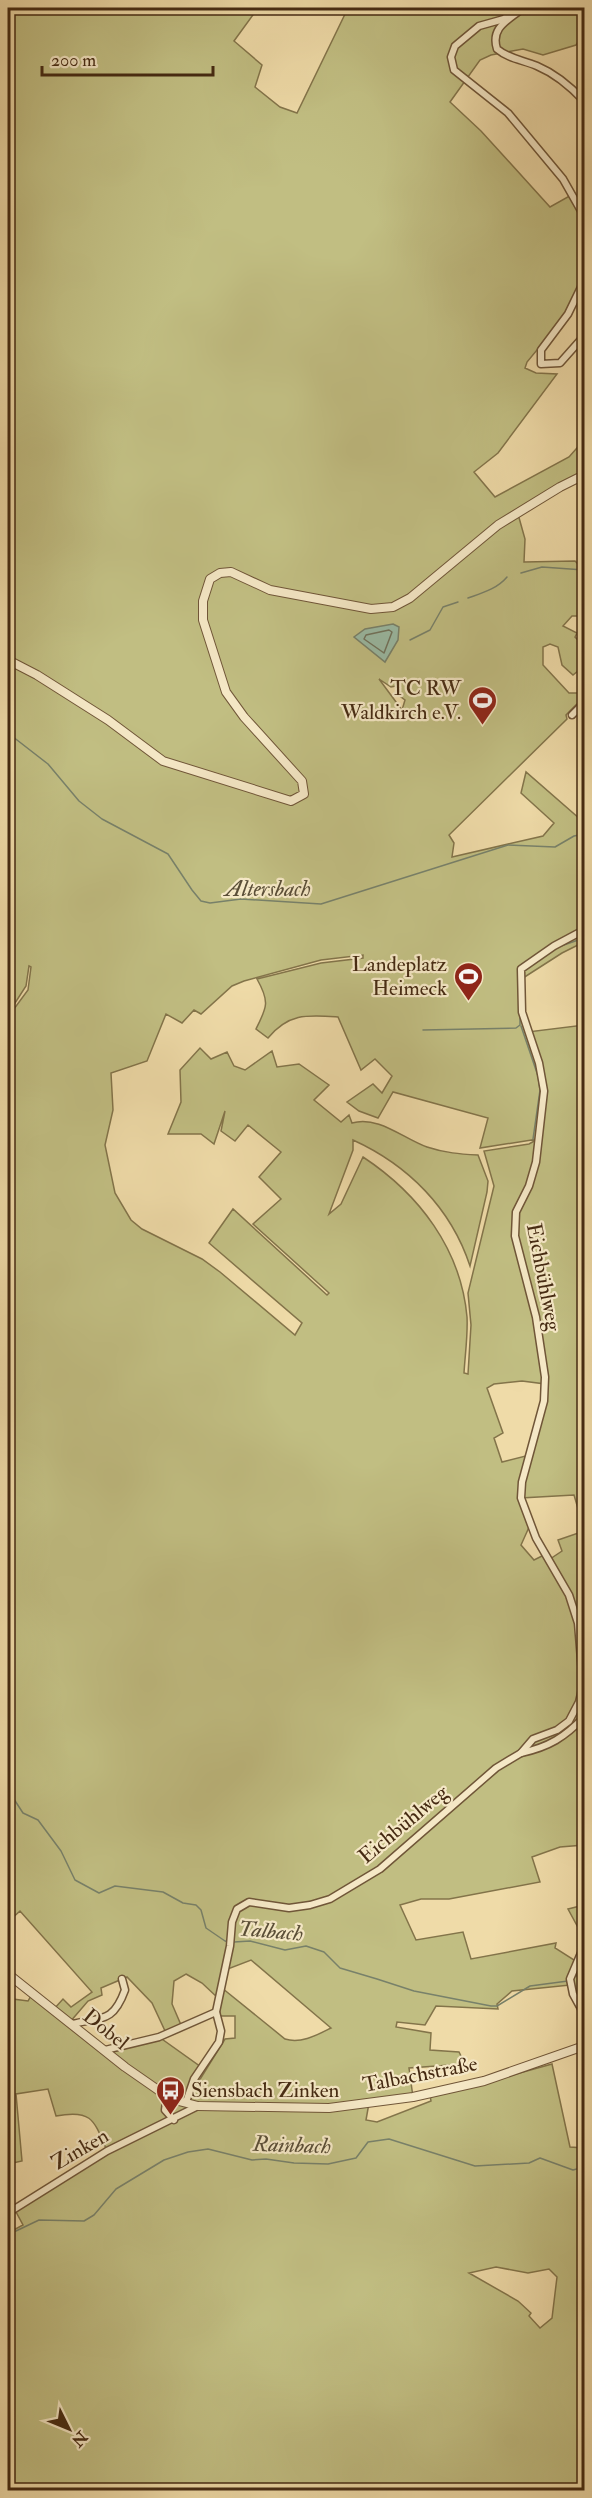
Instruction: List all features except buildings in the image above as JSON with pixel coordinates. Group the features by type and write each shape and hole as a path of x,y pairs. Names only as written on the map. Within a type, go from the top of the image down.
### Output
{"street":[{"path":"516,8 504,20 495,35 497,49 510,58 539,67 560,78 585,101"},
{"path":"523,8 504,20 479,26 455,45 451,57 454,70 508,113 563,179 585,216"},
{"path":"585,281 568,314 541,350 541,364 560,363 585,336"},
{"path":"8,660 37,675 108,720 163,761 262,794 291,801 299,799 304,794 302,781 244,717 226,692 203,620 203,601 210,579 220,573 231,572 270,590 295,596 322,598 371,609 393,607 410,598 498,525 560,487 585,475"},
{"path":"572,715 585,704"},
{"name":"Eichbühlweg","path":"186,2102 194,2079 219,2042 221,2031 216,2013 234,1912 249,1902 289,1908 310,1905 330,1899 380,1869 496,1768 521,1753 533,1739 557,1730 569,1721 579,1702 583,1685 578,1623 569,1595 536,1538 521,1498 526,1466 544,1401 545,1377 536,1317 515,1236 516,1212 529,1186 536,1161 544,1091 539,1063 522,1012 521,969 554,946 585,930"},
{"path":"521,1753 538,1749 561,1739 585,1717"},
{"path":"533,1739 538,1749"},
{"path":"585,1946 570,1980 573,1994 585,2014"},
{"name":"Dobel","path":"8,1974 125,2067 171,2099 186,2102"},
{"path":"72,2025 102,2019 113,2014 125,1990 122,1979"},
{"path":"105,2050 153,2039 216,2013"},
{"name":"Talbachstraße","path":"186,2102 198,2106 329,2108 413,2097 484,2081 584,2047"},
{"path":"171,2099 166,2102 165,2110 174,2120"},
{"name":"Zinken","path":"8,2213 107,2151 174,2120 198,2106"}],"shaded area":[{"path":"8,8 258,8 234,41 262,65 255,87 280,107 297,113 348,8 584,8 584,33 576,45 543,55 523,49 491,55 480,60 450,102 481,131 550,207 573,194 584,216 584,281 574,305 527,362 525,368 536,373 557,374 498,453 474,472 495,497 569,457 584,440 584,472 518,514 525,539 524,562 575,561 581,567 579,574 584,575 584,616 572,616 563,626 577,633 575,637 582,644 584,666 573,675 562,665 558,647 550,644 543,647 543,665 569,693 584,693 584,697 566,715 567,719 449,835 454,843 452,857 543,836 554,823 521,793 526,772 580,819 584,815 584,942 523,978 523,1012 528,1032 584,1025 584,1529 574,1495 521,1498 530,1525 521,1545 534,1560 546,1554 550,1559 562,1551 558,1540 584,1531 584,1845 560,1847 532,1857 540,1882 449,1899 421,1899 400,1905 416,1940 463,1932 471,1959 556,1943 555,1948 577,1962 584,1949 584,2000 582,2001 570,1985 512,1991 497,2004 498,2009 436,2006 425,2025 397,2022 396,2027 431,2033 430,2050 459,2052 465,2064 409,2068 413,2097 369,2103 366,2120 377,2122 431,2101 430,2095 462,2089 552,2064 570,2147 584,2148 584,2490 8,2490 8,2233 23,2225 15,2210 107,2151 99,2131 90,2119 77,2114 56,2116 48,2089 16,2094 22,2161 8,2164 8,1969 54,2009 63,1999 71,2007 92,1992 20,1911 9,1921 8,1919 8,1017 28,990 31,967 29,966 26,986 8,1014","holes":["379,679 391,687 396,686 397,694 405,700 402,710","363,955 363,958 321,963 257,979 264,993 266,1004 256,1029 268,1038 283,1024 299,1017 338,1017 361,1070 375,1059 392,1076 382,1093 373,1084 347,1102 359,1111 378,1118 393,1092 488,1118 480,1148 538,1139 529,1144 484,1151 494,1186 468,1293 471,1325 468,1374 464,1373 467,1317 463,1292 446,1246 434,1225 419,1206 402,1188 363,1157 341,1204 329,1214 353,1150 353,1140 392,1162 425,1191 451,1225 470,1266 488,1181 478,1155 446,1152 427,1147 381,1125 362,1121 352,1123 349,1115 341,1122 314,1100 329,1085 299,1064 277,1067 272,1051 245,1070 234,1066 227,1052 211,1059 200,1048 180,1070 181,1102 168,1134 201,1134 214,1144 225,1111 221,1131 235,1141 248,1125 281,1152 259,1177 281,1199 253,1224 329,1293 327,1295 233,1209 209,1243 302,1323 295,1335 202,1259 142,1229 131,1220 115,1193 105,1145 113,1110 111,1073 147,1061 166,1014 182,1023 194,1010 201,1014 232,986 321,960","522,1381 545,1384 530,1455 502,1462 494,1438 503,1433 487,1388 494,1384","251,1960 331,2028 303,2040 285,2039 222,1988 225,1970","186,1974 202,1983 219,1999 218,2016 235,2016 235,2038 225,2039 199,2081 194,2078 201,2067 159,2037 105,2050 70,2022 88,2001 102,1995 101,1988 127,1977 152,2003 166,2033 181,2025 172,2004 174,1981","12,1979 32,1994 28,2001 13,1999","496,2267 528,2273 549,2269 557,2277 552,2318 540,2328 529,2316 531,2313 518,2301 469,2273"]},
{"path":"584,1905 584,1940 578,1936 581,1933 568,1909"}],"water":[{"path":"393,624 399,627 398,640 385,662 354,637 365,629"}],"waterway":[{"path":"521,573 542,567 584,570"},
{"path":"468,598 494,588 507,577"},
{"path":"410,640 430,630 443,607 458,602"},
{"name":"Altersbach","path":"8,733 48,764 79,801 102,819 168,854 201,901 210,903 241,899 321,904 508,845 555,847 574,836 584,834"},
{"path":"558,947 584,938"},
{"path":"423,1030 516,1028 520,1025 520,1016"},
{"path":"521,1026 538,1076 540,1090 533,1139"},
{"name":"Talbach","path":"8,1790 23,1813 38,1820 61,1851 75,1880 99,1893 115,1886 163,1892 183,1903 196,1905 201,1910 206,1928 229,1942"},
{"name":"Talbach","path":"234,1942 250,1941 285,1950 306,1946 324,1952 340,1968 414,1991 491,2006 497,2006 530,1986 568,1981"},
{"name":"Talbach","path":"574,1977 584,1972"},
{"name":"Rainbach","path":"8,2232 16,2231 39,2220 84,2221 94,2215 116,2189 164,2160 188,2152 208,2149 252,2160 328,2164 356,2158 368,2142 389,2139 475,2166 529,2163 540,2158 573,2170 584,2167"}],"place":[{"name":"TC RW Waldkirch e.V.","path":"482,726"},
{"name":"Landeplatz Heimeck","path":"468,1002"},
{"name":"Siensbach Zinken","path":"170,2116"}]}
